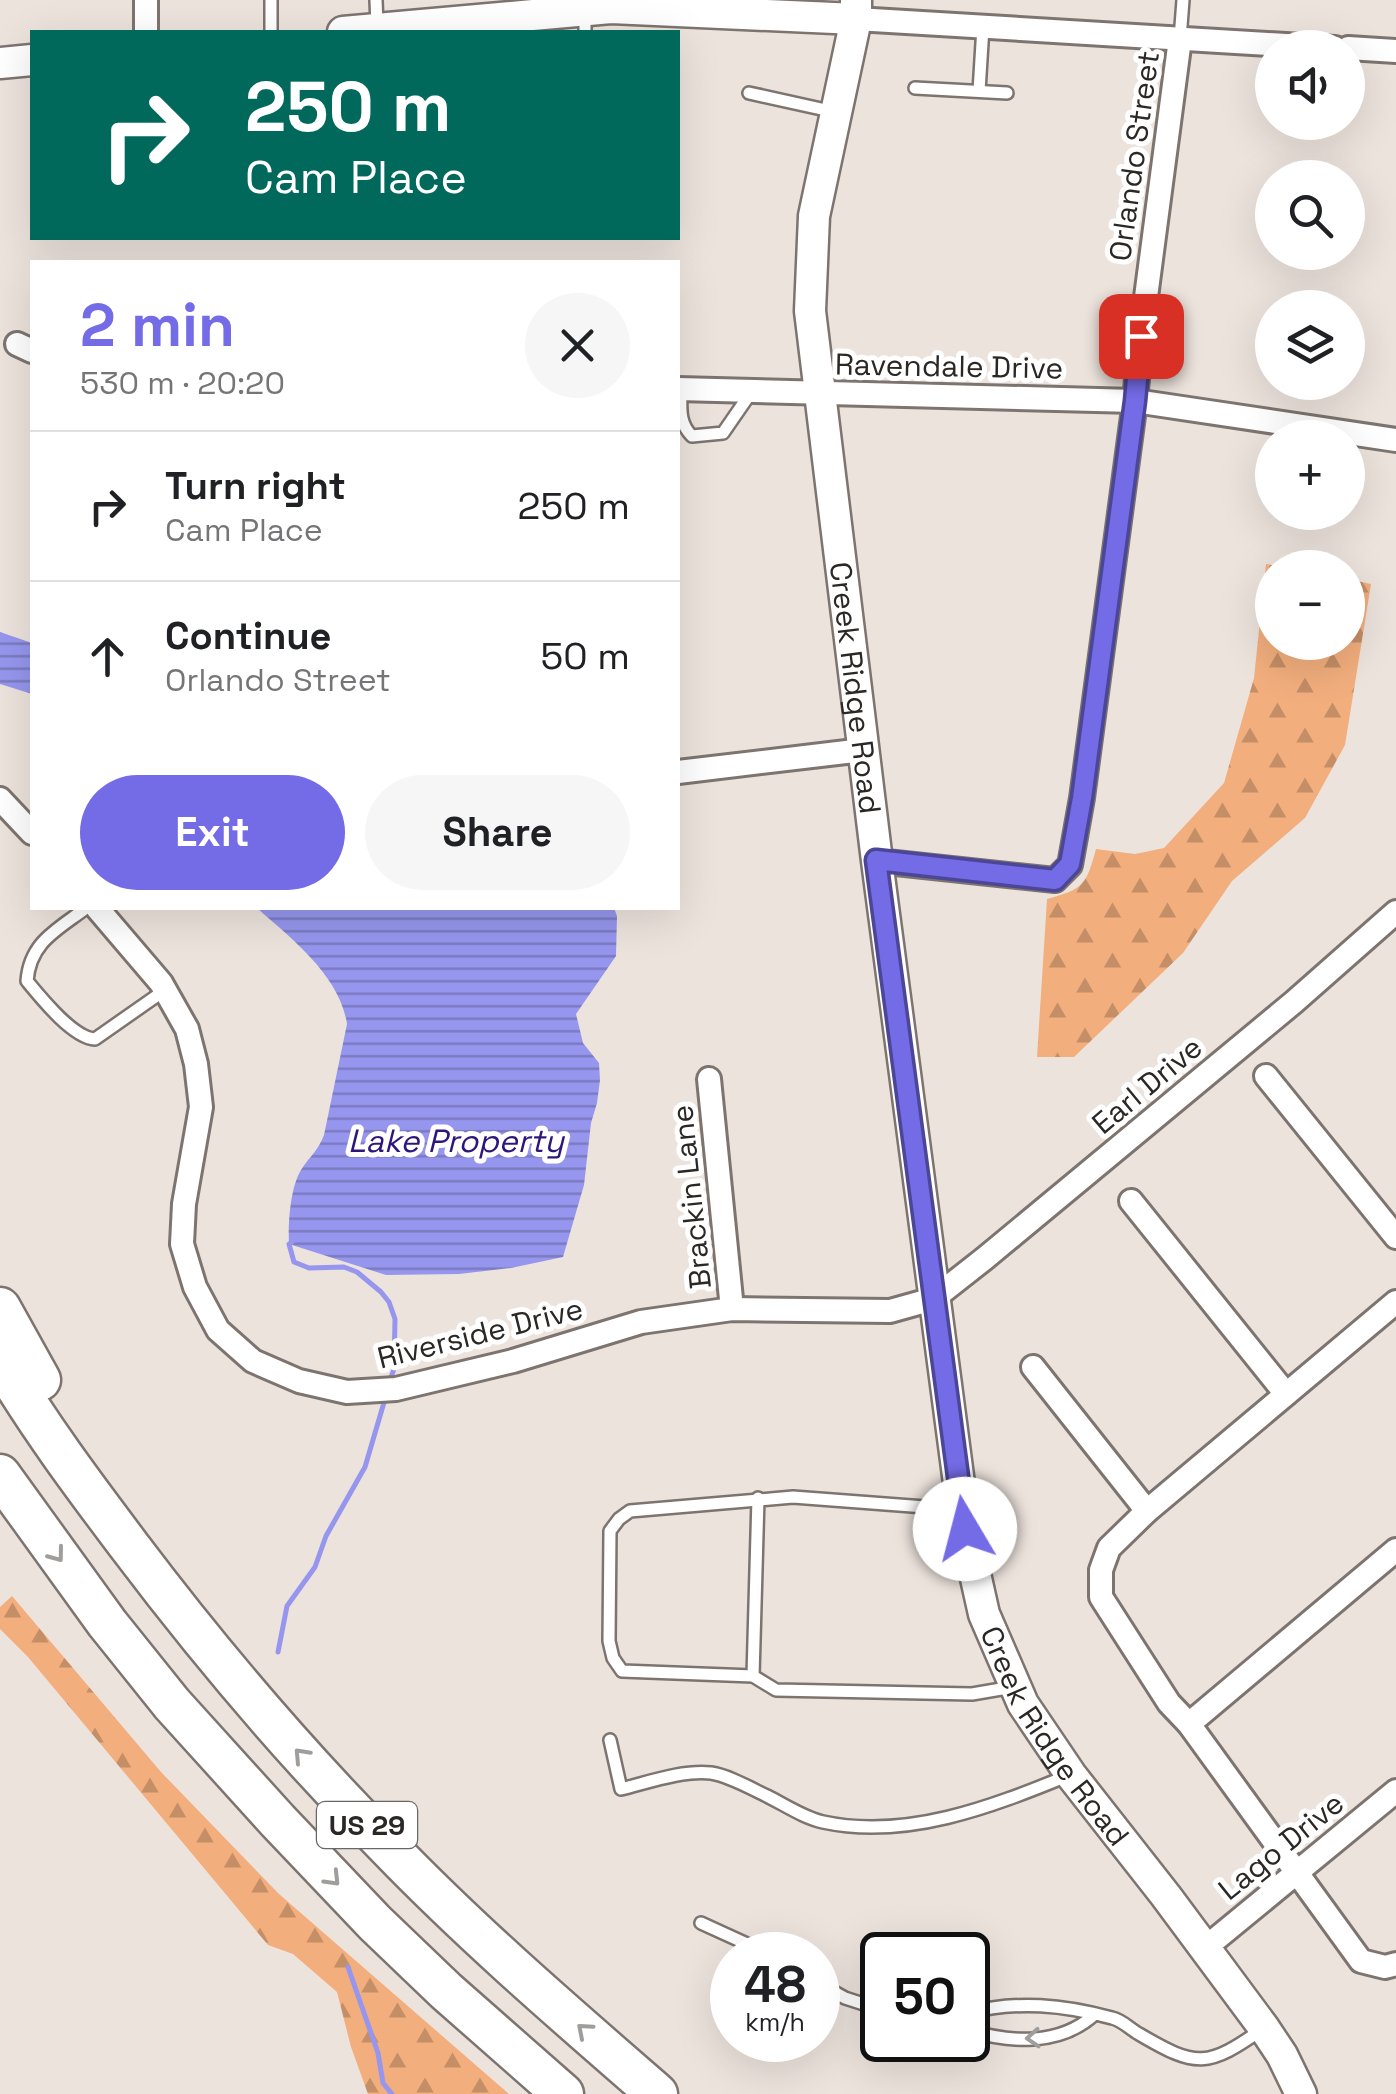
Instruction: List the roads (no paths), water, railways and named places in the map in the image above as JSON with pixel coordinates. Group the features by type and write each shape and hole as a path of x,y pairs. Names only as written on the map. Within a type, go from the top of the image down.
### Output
{"highway":[{"path":"0,1308 82,1451 112,1522"},
{"name":"US 29","path":"0,1360 30,1410 112,1522 240,1687 388,1848 528,1982 657,2094"},
{"name":"US 29","path":"0,1476 172,1704 278,1821 432,1978 563,2094"}],"main road":[{"path":"347,30 377,15 585,22 611,8 860,6"},
{"name":"Creek Ridge Road","path":"860,6 814,216 810,311 876,860 965,1529 984,1614 1023,1704 1071,1775 1264,2028 1301,2094"},
{"path":"0,63 30,60"}],"street":[{"path":"146,0 146,30"},
{"path":"860,6 983,27 1255,43"},
{"name":"Orlando Street","path":"876,860 1055,880 1070,864 1135,401 1180,39"},
{"path":"1365,49 1396,51"},
{"name":"Ravendale Drive","path":"680,389 1135,401 1396,440"},
{"path":"680,772 863,750"},
{"path":"0,799 30,831"},
{"name":"Riverside Drive","path":"98,910 165,990 187,1029 196,1064 201,1107 184,1204 182,1244 194,1287 218,1330 254,1360 299,1381 347,1392 396,1389 514,1360 641,1322 732,1309 890,1311 933,1299"},
{"name":"Earl Drive","path":"933,1299 1393,922"},
{"path":"1266,1076 1396,1237"},
{"name":"Brackin Lane","path":"709,1079 732,1309"},
{"path":"1131,1201 1286,1394"},
{"path":"1396,1302 1108,1548 1100,1597 1169,1702 1362,1961 1384,1967 1396,1964"},
{"path":"1032,1367 1147,1511"},
{"path":"1189,1724 1396,1550"},
{"name":"Lago Drive","path":"1205,1948 1396,1791"}],"lane":[{"path":"271,0 271,30"},
{"path":"1180,39 1184,0"},
{"path":"979,91 983,27"},
{"path":"915,88 1007,93"},
{"path":"749,93 836,112"},
{"path":"680,404 684,429 692,436 722,433 752,391"},
{"path":"83,910 44,940 29,962 27,981 50,1008 86,1038 95,1038 165,990"},
{"path":"961,1502 925,1507 792,1497 630,1511 610,1530 609,1642 613,1658 622,1671 753,1676 776,1690 972,1694 1015,1687"},
{"path":"753,1676 758,1498"},
{"path":"610,1740 621,1789 689,1773 713,1774 738,1782 819,1822 874,1829 993,1806 1071,1775"},
{"path":"701,1923 721,1932"},
{"path":"990,2009 1031,2003 1116,2018 1160,2048 1191,2060 1235,2048 1264,2028"},
{"path":"990,2036 1022,2040 1056,2036 1078,2029 1094,2016"}],"water":[{"path":"0,632 30,642 30,693 0,684"},
{"name":"Lake Property","path":"259,910 615,910 616,956 576,1014 583,1043 599,1063 600,1080 584,1185 563,1257 459,1274 386,1275 289,1244 294,1186 324,1135 347,1024 335,990 299,946"}],"waterway":[{"path":"292,1242 289,1244 294,1262 309,1268 344,1267 357,1272 389,1302 395,1319 394,1369 389,1383"},
{"path":"278,1652 287,1606 315,1567 326,1536 365,1467 385,1399"},
{"path":"348,1967 378,2053 383,2083 392,2094"}]}
